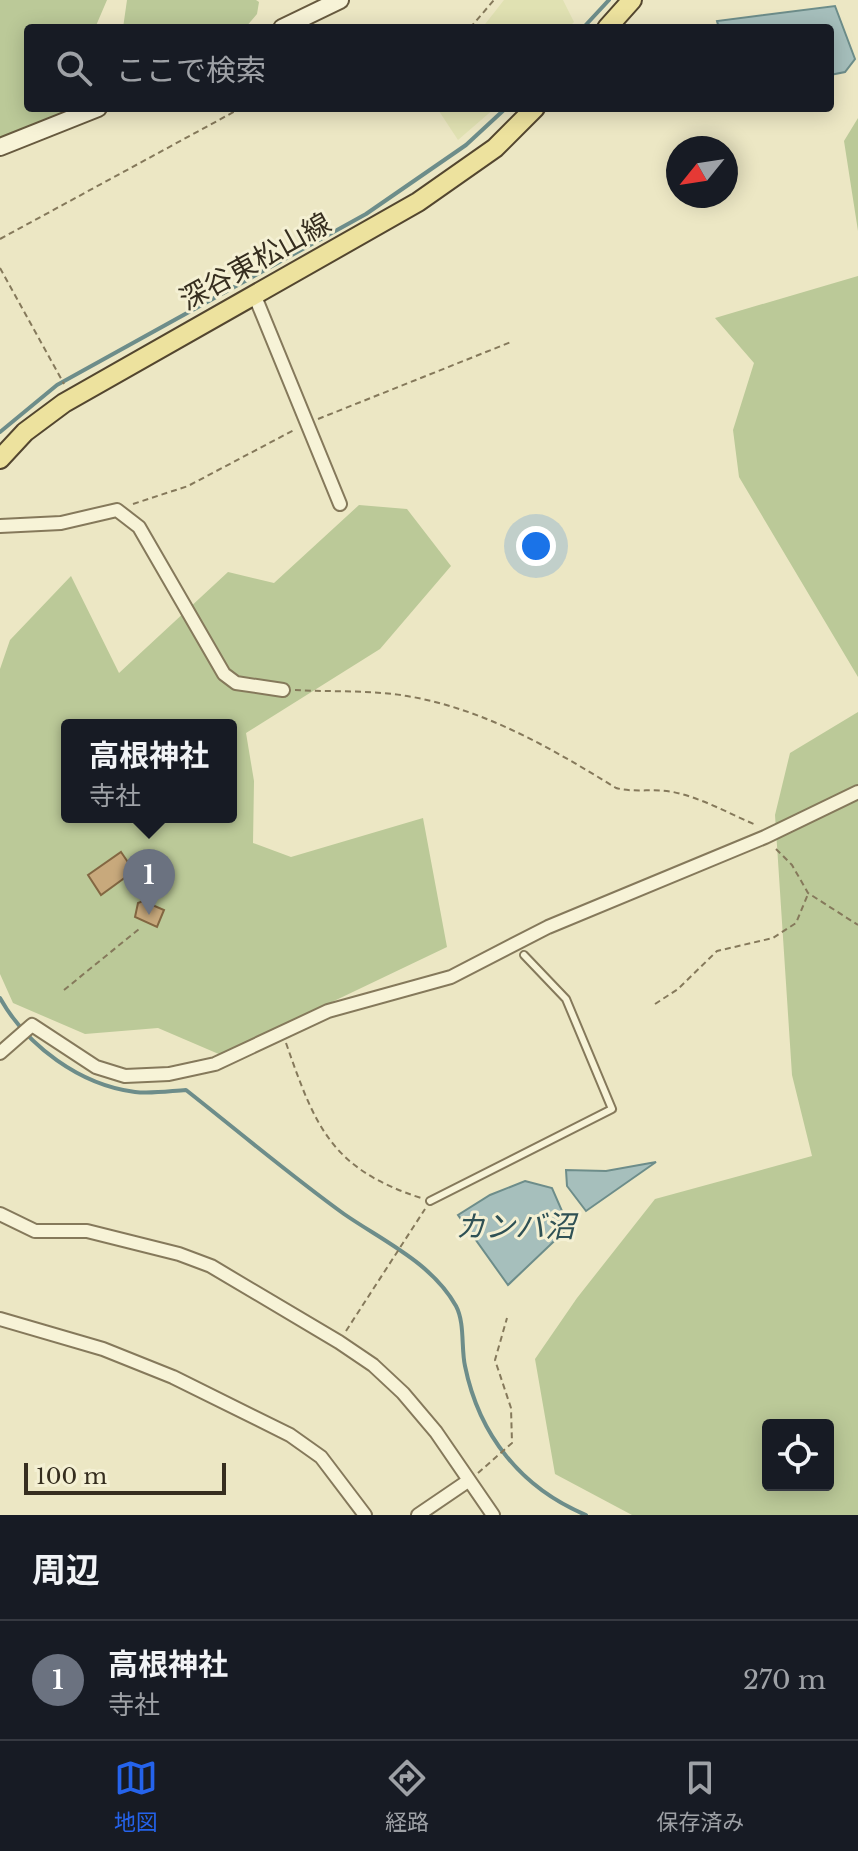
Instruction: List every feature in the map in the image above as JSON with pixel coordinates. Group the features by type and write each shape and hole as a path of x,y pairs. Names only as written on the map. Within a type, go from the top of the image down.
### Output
{"main road":[{"path":"611,24 632,0"},
{"name":"深谷東松山線","path":"0,459 25,432 72,399 418,202 495,148 531,112"}],"street":[{"path":"290,24 340,0"},
{"path":"0,147 88,112"},
{"path":"254,294 340,504"},
{"path":"0,526 61,523 117,510 139,527 224,674 236,683 283,690"},
{"path":"0,1053 32,1025 96,1067 125,1076 169,1074 215,1064 328,1011 451,977 548,927 765,837 858,792"},
{"path":"0,1214 35,1231 87,1231 179,1254 211,1266 339,1342 403,1393 436,1432 493,1515"},
{"path":"0,1319 131,1360 290,1435 321,1457 365,1515"},
{"path":"418,1515 468,1481"}],"lane":[{"path":"430,1201 612,1109 566,999 524,955"}],"path":[{"path":"473,24 494,0"},
{"path":"0,239 234,112"},
{"path":"0,268 72,399"},
{"path":"283,690 405,695 448,706 517,730 616,788 633,793 674,793 738,815 757,826 792,865 808,893 858,925"},
{"path":"655,1004 678,989 717,951 773,938 796,923 808,893"},
{"path":"64,990 139,929"},
{"path":"282,1034 312,1116 341,1156 398,1191 430,1201 339,1342"},
{"path":"468,1481 512,1443 511,1408 495,1360 507,1318"}],"green space":[{"path":"0,0 107,0 97,24 24,24 24,112 63,112 0,150"},
{"path":"127,0 259,2 257,14 248,24 124,24"},
{"path":"504,0 563,0 574,22 572,24 485,24"},
{"path":"440,112 490,112 458,140"},
{"path":"858,118 858,231 844,141"},
{"path":"858,276 858,677 739,477 733,430 754,363 715,318"},
{"path":"359,505 407,509 451,566 380,649 246,733 254,781 253,843 291,857 423,818 447,947 221,1055 158,1028 85,1034 13,1003 0,974 0,669 10,640 71,576 119,673 228,572 274,583"},
{"path":"858,712 858,1515 632,1515 555,1474 535,1359 577,1298 655,1199 812,1156 792,1075 775,815 790,753"}],"water":[{"path":"835,6 855,59 845,72 834,74 834,24 718,24 717,21"},
{"path":"656,1162 586,1211 567,1186 566,1170 606,1171"},
{"name":"カンバ沼","path":"525,1181 552,1188 569,1227 508,1285 458,1215 490,1195"}],"building":[{"path":"121,852 134,871 101,895 88,875"},
{"path":"143,901 164,910 157,927 135,917 138,903"}],"waterway":[{"path":"587,24 609,0"},
{"path":"0,432 57,385 366,214 466,145 502,112"},
{"path":"0,998 11,1016 40,1047 75,1072 94,1081 135,1092 186,1090 324,1199 406,1254 434,1277 456,1306 472,1391 492,1436 506,1456 542,1490 586,1515"}],"place":[{"name":"高根神社","path":"149,915"}]}
